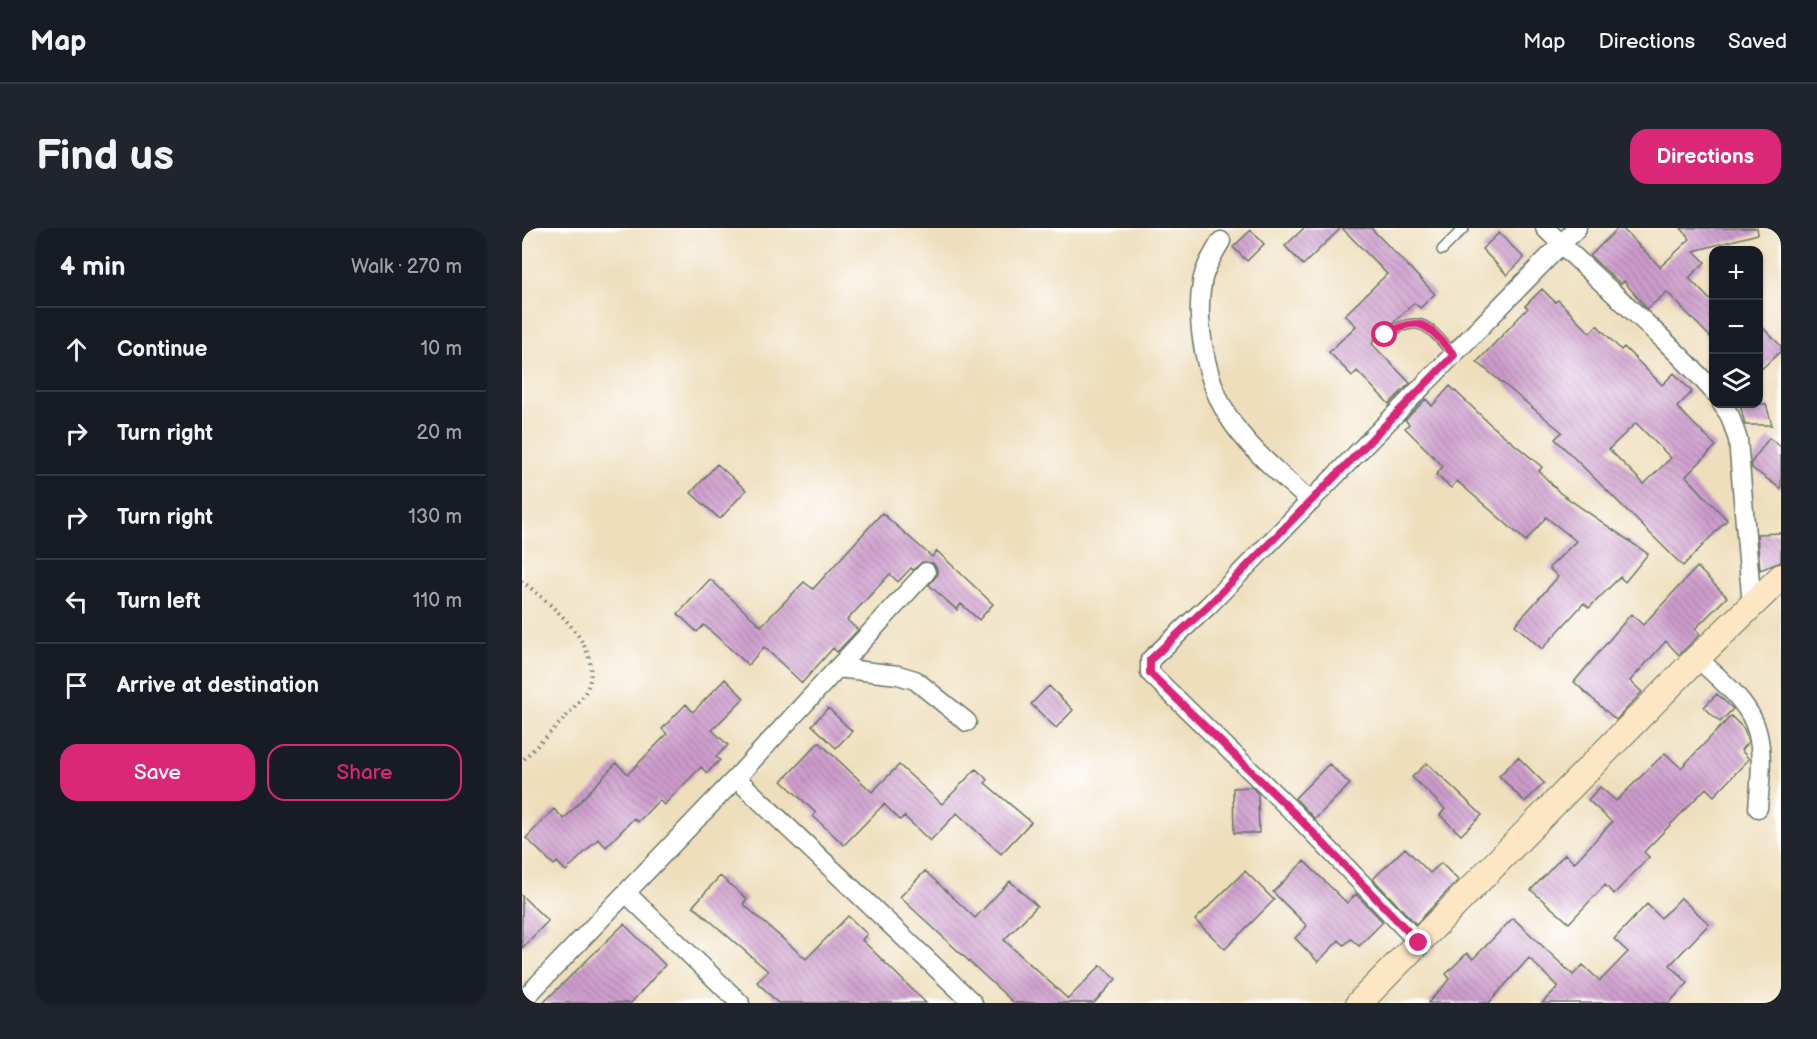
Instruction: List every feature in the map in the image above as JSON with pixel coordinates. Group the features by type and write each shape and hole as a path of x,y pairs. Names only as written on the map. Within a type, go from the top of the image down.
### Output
{"street":[{"path":"1545,228 1683,357 1709,387"},
{"path":"1419,943 1295,814 1150,673 1148,668 1150,660 1208,606 1311,502 1577,228"},
{"path":"1221,241 1202,282 1202,332 1210,377 1228,416 1247,440 1311,502"},
{"path":"1725,408 1730,416 1738,440 1752,607"},
{"path":"522,1001 736,778 926,572"},
{"path":"1359,1003 1697,658 1781,577"},
{"path":"1697,658 1731,688 1755,720 1762,762 1758,808"},
{"path":"837,668 897,675 915,680 967,722"},
{"path":"736,778 973,1003"},
{"path":"626,893 740,1003"}],"lane":[{"path":"1442,250 1464,228"},
{"path":"1385,335 1404,323 1416,323 1431,330 1454,355"}],"path":[{"path":"522,581 555,607 581,640 593,667 588,687 581,699 522,761"}],"building":[{"path":"1304,228 1341,228 1303,265 1285,246"},
{"path":"1342,228 1371,228 1435,294 1420,308 1414,303 1394,322 1381,329 1372,344 1410,383 1389,404 1357,371 1352,376 1329,352 1356,326 1345,315 1387,274"},
{"path":"1618,228 1622,228 1660,267 1690,239 1681,228 1757,228 1758,234 1694,251 1705,262 1689,278 1709,299 1709,336 1667,292 1647,309 1624,281 1621,284 1590,256"},
{"path":"1251,230 1264,244 1247,261 1233,247"},
{"path":"1499,233 1524,258 1507,275 1482,249"},
{"path":"1542,289 1555,302 1558,300 1590,333 1597,325 1621,350 1624,347 1662,385 1674,373 1692,392 1677,407 1716,446 1686,476 1727,520 1683,566 1555,439 1562,432 1477,362 1528,308 1525,306","holes":["1636,423 1671,458 1644,484 1609,449"]},
{"path":"1763,328 1781,346 1781,351 1763,367"},
{"path":"1450,386 1490,424 1542,467 1539,471 1560,493 1648,554 1625,582 1620,577 1589,608 1584,603 1542,649 1515,625 1558,577 1549,568 1576,541 1546,517 1526,541 1457,481 1451,488 1436,475 1443,466 1405,428 1409,424 1405,420 1426,399 1432,406"},
{"path":"1763,404 1766,404 1772,425 1745,425 1741,408 1763,408"},
{"path":"1769,438 1781,447 1781,489 1752,468 1751,463"},
{"path":"717,464 746,490 720,519 691,493"},
{"path":"882,513 932,557 937,551 993,604 979,620 961,604 957,610 929,585 937,575 937,569 933,563 922,562 913,570 911,568 898,582 890,574 847,620 858,630 837,652 833,648 802,683 764,647 748,665 704,625 697,632 678,614 710,579 761,626 804,582 813,589"},
{"path":"1781,533 1781,562 1760,570 1757,534"},
{"path":"1697,567 1727,597 1695,629 1700,634 1679,655 1666,641 1630,681 1642,692 1616,720 1574,682 1631,614 1643,625"},
{"path":"725,679 744,698 712,730 728,745 716,757 720,760 707,773 701,767 664,805 659,800 638,822 634,818 606,847 598,839 566,871 557,862 554,865 526,838 554,809 564,819 616,763 628,774 667,734 662,729 686,704 693,712"},
{"path":"1049,686 1073,710 1056,728 1031,704"},
{"path":"1717,694 1733,709 1720,722 1704,707"},
{"path":"828,708 852,731 836,748 812,725"},
{"path":"1731,716 1744,729 1748,742 1741,750 1749,759 1714,796 1706,788 1644,852 1649,857 1614,894 1605,885 1569,923 1531,890 1565,854 1574,863 1612,822 1588,800 1600,787 1616,801 1665,753 1681,768"},
{"path":"819,742 872,792 899,765 942,804 976,769 988,780 985,783 1031,822 1001,854 957,813 930,841 904,816 900,820 884,804 844,845 813,816 816,813 782,781"},
{"path":"1518,757 1544,783 1525,802 1499,776"},
{"path":"1427,763 1482,815 1461,835 1440,815 1445,809 1412,777"},
{"path":"1329,764 1350,784 1315,819 1295,798"},
{"path":"1252,787 1258,794 1259,833 1234,833 1233,788"},
{"path":"1405,848 1430,873 1441,863 1458,880 1416,924 1373,879"},
{"path":"1304,861 1347,903 1356,894 1383,922 1359,946 1351,939 1344,945 1339,940 1318,962 1295,938 1307,926 1273,892"},
{"path":"925,871 975,918 1010,881 1037,906 1004,940 1068,999 1101,965 1116,979 1094,1003 1014,1003 900,897"},
{"path":"1245,871 1274,900 1225,949 1195,920"},
{"path":"720,876 747,899 743,904 806,959 848,916 867,934 862,940 926,1003 778,1003 757,982 768,971 693,906"},
{"path":"522,896 548,921 522,948"},
{"path":"1681,898 1709,924 1670,965 1688,983 1669,1003 1542,1003 1558,987 1529,958 1489,1003 1428,1003 1450,979 1446,974 1467,953 1473,959 1513,918 1573,975 1583,965 1600,981 1628,952 1614,939 1647,904 1661,918"},
{"path":"624,924 665,965 631,1003 543,1003"}],"route":[{"path":"1385,335 1404,323 1416,323 1431,330 1454,355 1208,606 1150,660 1148,668 1150,673 1295,814 1419,943"}]}
